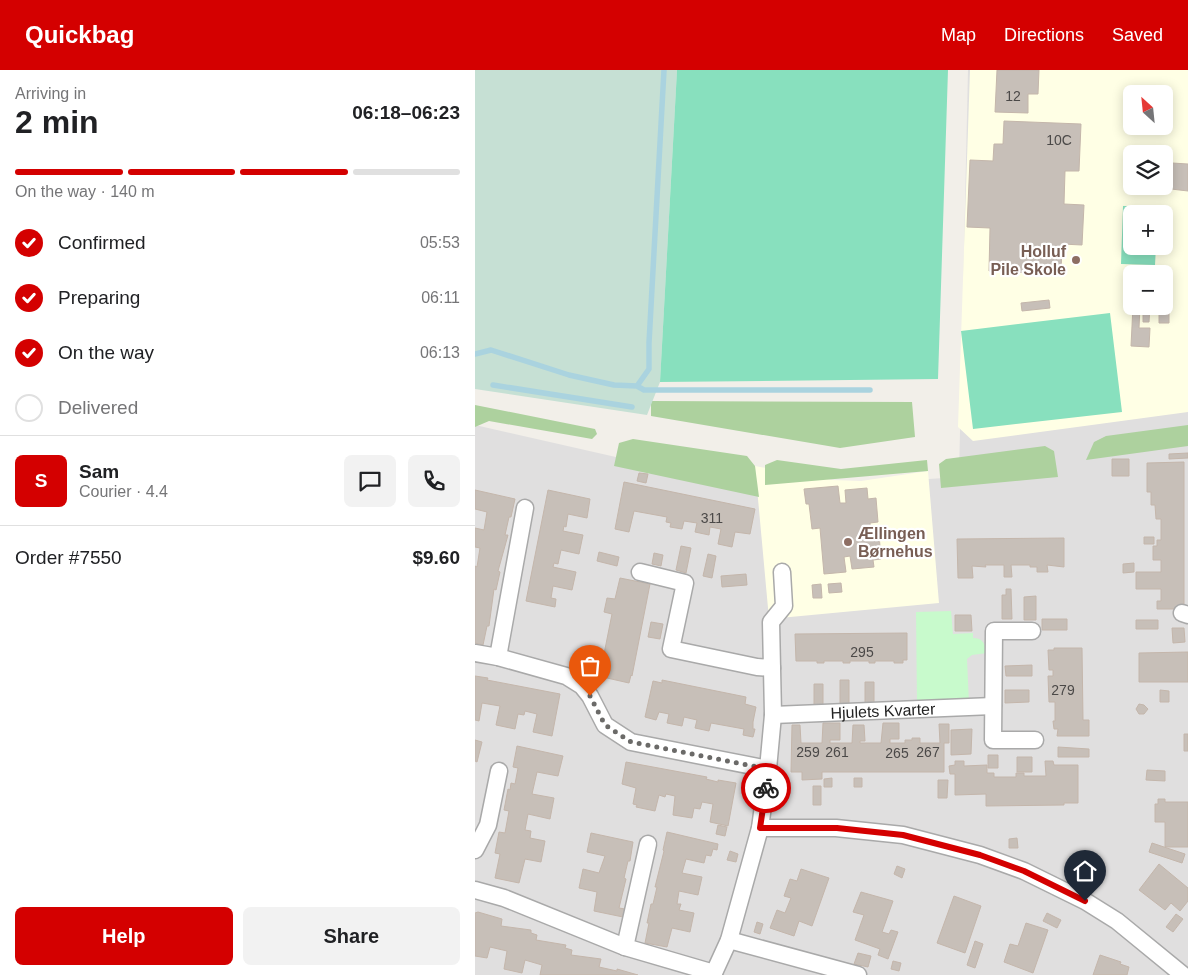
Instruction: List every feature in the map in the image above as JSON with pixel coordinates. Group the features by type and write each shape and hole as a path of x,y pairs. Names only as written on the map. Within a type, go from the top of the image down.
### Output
{"street":[{"path":"498,657 525,508"},
{"path":"640,572 685,583 671,649 757,667 772,668"},
{"path":"475,890 504,898 625,947 713,974 729,940 760,828 773,715 771,622 784,606 782,572"},
{"path":"1032,631 994,632 993,740 1035,740"},
{"path":"475,653 498,657 566,676 582,686 590,696 605,725 631,742 768,769"},
{"name":"Hjulets Kvarter","path":"773,715 993,706"},
{"path":"475,850 488,825 499,771"},
{"path":"760,828 837,828 903,835 980,855 1024,871 1085,901 1117,921 1183,975"},
{"path":"625,947 648,844"},
{"path":"729,940 858,975"}],"shaded area":[{"path":"475,70 677,70 660,382 647,415 475,389"},
{"path":"968,70 1188,70 1188,975 475,975 475,425 761,490 959,477"},
{"name":"Holluf Pile Skole","path":"970,70 1188,70 1188,412 973,441 958,427"},
{"name":"Ællingen Børnehus","path":"755,466 832,480 861,481 928,471 939,603 769,619"}],"green space":[{"path":"677,70 948,70 938,379 660,382"},
{"path":"1123,206 1123,255 1156,255 1155,265 1121,264"},
{"path":"1110,313 1122,412 973,429 961,331"},
{"path":"651,401 912,402 915,437 840,448 651,416"},
{"path":"475,405 595,429 597,434 592,439 489,421 475,427"},
{"path":"1188,425 1188,446 1086,460 1094,442 1106,436"},
{"path":"633,439 747,456 755,466 759,497 614,466 619,443"},
{"path":"1045,446 1054,451 1058,477 941,488 939,464 946,459"},
{"path":"777,460 841,469 927,460 928,471 765,485 765,465"},
{"path":"951,611 953,634 973,633 973,638 983,642 987,653 972,655 967,659 969,703 917,704 916,612"}],"building":[{"path":"997,70 1039,70 1038,94 1028,94 1028,113 995,112"},
{"path":"1004,121 1081,124 1079,171 1065,171 1064,204 1084,205 1082,245 1062,244 1061,274 989,271 990,228 967,227 970,160 993,161 994,144 1003,144"},
{"path":"1173,163 1188,164 1188,191 1173,189"},
{"path":"1049,300 1050,308 1022,311 1021,303"},
{"path":"1133,315 1140,315 1139,328 1150,328 1149,347 1131,346"},
{"path":"1143,315 1149,315 1149,322 1143,322"},
{"path":"1159,315 1169,315 1169,323 1159,323"},
{"path":"1188,453 1188,458 1169,459 1169,454"},
{"path":"1112,459 1129,459 1129,476 1112,476"},
{"path":"1184,462 1184,609 1157,609 1157,601 1161,601 1161,589 1136,589 1136,572 1161,572 1161,560 1153,560 1153,546 1157,546 1157,540 1161,540 1161,519 1156,519 1155,505 1151,505 1151,492 1147,492 1147,463"},
{"path":"639,473 648,474 646,483 637,481"},
{"path":"624,482 755,509 750,534 735,532 732,547 718,544 721,529 710,527 709,535 695,532 697,523 684,521 682,529 670,527 671,523 666,522 667,517 634,511 629,532 615,529"},
{"path":"838,486 840,503 846,503 845,490 867,488 868,499 876,498 878,522 870,523 871,535 879,534 881,559 873,560 874,567 852,569 850,556 844,557 846,572 824,574 820,528 812,529 809,504 806,504 804,489"},
{"path":"475,490 515,499 505,535 508,535 498,571 500,572 496,590 494,589 489,626 487,626 483,645 475,643 475,566 477,567 480,548 475,547 475,528 484,530 487,512 475,509"},
{"path":"548,490 590,499 587,518 568,514 566,527 564,526 563,531 583,535 579,554 561,550 558,564 554,563 553,567 576,572 572,590 553,586 551,598 556,599 555,607 526,601"},
{"path":"1144,537 1154,537 1154,544 1144,544"},
{"path":"1064,538 1064,567 1047,565 1048,572 1037,572 1037,567 1030,567 1030,565 1011,565 1012,577 1004,577 1004,565 972,566 973,578 958,578 957,539"},
{"path":"681,546 691,548 686,573 676,570"},
{"path":"599,552 619,557 617,566 597,561"},
{"path":"654,553 663,555 661,566 652,564"},
{"path":"708,554 716,556 712,578 703,576"},
{"path":"1134,563 1134,572 1123,573 1123,564"},
{"path":"746,574 747,585 722,587 721,576"},
{"path":"620,578 650,584 629,683 607,678 608,671 601,669 612,614 604,612 607,598 615,599"},
{"path":"841,583 842,592 829,593 828,584"},
{"path":"821,584 822,598 813,598 812,585"},
{"path":"1006,589 1011,589 1012,619 1002,619 1002,595 1006,595"},
{"path":"1036,596 1036,620 1024,620 1024,597"},
{"path":"955,615 971,615 972,631 955,631"},
{"path":"1042,619 1067,619 1067,630 1042,630"},
{"path":"1136,620 1158,620 1158,629 1136,629"},
{"path":"651,622 663,624 660,639 648,637"},
{"path":"1172,628 1184,628 1185,642 1173,643"},
{"path":"907,633 907,660 903,660 903,663 894,663 894,661 875,661 875,663 869,663 869,661 850,661 850,663 843,663 843,661 824,661 824,663 817,663 817,661 796,661 795,634"},
{"path":"1054,648 1082,648 1083,720 1089,720 1089,736 1057,736 1058,729 1054,729 1055,702 1049,702 1048,676 1053,676 1053,670 1049,670 1048,650 1054,650"},
{"path":"1188,652 1188,682 1139,682 1139,653"},
{"path":"1032,665 1032,676 1006,676 1005,666"},
{"path":"475,676 560,694 552,736 533,732 537,714 525,711 524,715 518,714 515,729 496,725 500,706 482,703 479,721 475,720"},
{"path":"662,680 746,697 745,704 756,707 753,737 743,735 744,729 711,723 709,731 695,728 697,720 684,717 682,726 667,723 669,714 659,712 656,720 645,717 653,681 662,683"},
{"path":"840,680 849,680 849,705 840,705"},
{"path":"865,682 874,682 874,704 865,705"},
{"path":"814,684 823,684 823,705 814,705"},
{"path":"1005,690 1029,690 1029,702 1005,703"},
{"path":"1160,690 1169,691 1169,702 1160,702"},
{"path":"1139,704 1144,705 1148,709 1144,714 1139,714 1136,709"},
{"path":"823,723 840,723 840,740 830,740 830,743 852,743 853,725 864,725 865,741 860,741 860,743 881,743 883,723 899,723 899,739 890,739 890,743 905,743 905,740 920,738 920,743 940,743 939,724 949,724 949,743 944,743 944,772 822,772 822,779 802,780 802,772 791,772 792,725 800,725 801,743 822,743"},
{"path":"972,729 971,754 951,755 951,730"},
{"path":"1184,734 1188,734 1188,751 1184,751"},
{"path":"475,740 482,742 477,762 475,761"},
{"path":"517,746 563,756 558,776 537,772 532,794 554,798 550,819 528,814 525,830 531,831 530,838 545,841 541,862 525,859 519,883 495,878 500,854 495,853 499,832 505,833 509,811 504,810 508,789 510,790 511,783 515,784 518,768 513,767"},
{"path":"1058,747 1089,749 1089,757 1058,757"},
{"path":"988,755 998,755 998,768 988,768"},
{"path":"1017,757 1032,757 1032,772 1017,772"},
{"path":"955,761 964,761 964,766 987,765 987,773 994,773 994,777 1016,777 1016,773 1024,773 1024,776 1046,776 1045,761 1053,761 1054,765 1078,765 1078,803 1064,803 1064,805 986,806 986,794 955,795 955,774 950,774 949,766 955,765"},
{"path":"626,762 707,777 706,779 718,782 718,780 736,783 728,826 710,822 713,804 702,802 700,809 694,808 692,818 673,815 675,796 666,794 665,797 659,795 655,811 636,807 637,805 633,804 636,788 622,784"},
{"path":"1147,770 1165,771 1165,781 1146,780"},
{"path":"832,778 832,787 824,787 824,779"},
{"path":"854,778 862,778 862,787 854,787"},
{"path":"938,780 948,780 947,798 938,798"},
{"path":"813,786 821,786 821,805 813,805"},
{"path":"1158,799 1165,799 1165,802 1188,802 1188,847 1165,847 1165,822 1155,822 1155,804 1158,804"},
{"path":"718,825 727,827 725,836 716,834"},
{"path":"667,832 718,844 717,850 713,849 711,856 706,855 704,863 686,859 682,873 702,877 698,895 679,891 677,904 681,904 679,910 694,913 690,932 672,928 667,947 645,943 649,923 647,923 657,887 655,887"},
{"path":"591,833 633,842 619,908 625,909 623,917 594,911 597,892 579,888 583,869 599,873 605,856 587,852"},
{"path":"1017,838 1018,848 1009,848 1009,839"},
{"path":"1152,843 1185,854 1182,863 1149,852"},
{"path":"730,851 738,854 736,862 727,860"},
{"path":"1159,864 1188,888 1188,901 1180,911 1171,903 1165,910 1139,890"},
{"path":"897,866 905,869 902,878 894,874"},
{"path":"801,869 829,878 812,926 799,921 794,936 770,928 777,910 785,913 791,898 784,896 790,879 797,881"},
{"path":"861,892 893,901 882,932 889,934 891,930 898,932 888,959 878,955 880,949 855,940 864,915 853,912"},
{"path":"954,896 981,906 965,953 937,943"},
{"path":"478,912 502,919 501,926 531,930 531,933 537,935 536,940 566,945 565,948 572,950 571,955 601,959 599,967 617,971 617,969 638,975 540,975 542,965 525,960 522,973 504,969 507,951 490,947 487,958 475,956 475,913"},
{"path":"1047,913 1061,920 1057,928 1043,921"},
{"path":"1176,914 1183,919 1173,932 1166,927"},
{"path":"757,922 763,924 760,934 754,932"},
{"path":"1026,923 1048,930 1033,973 1004,962 1010,944 1018,946"},
{"path":"975,941 983,944 975,968 967,965"},
{"path":"858,953 871,956 868,967 854,964"},
{"path":"1100,955 1121,962 1120,964 1129,967 1127,975 1093,975"},
{"path":"893,961 901,963 899,971 891,969"}],"waterway":[{"path":"475,354 491,350 569,375 614,385 637,386 649,369 664,70"},
{"path":"493,385 632,407"},
{"path":"637,386 644,390 870,390"}],"way so far":[{"path":"590,696 605,725 631,742 768,769 766,788"}],"place":[{"name":"Holluf Pile Skole","path":"1076,260"},
{"name":"Ællingen Børnehus","path":"848,542"}],"route":[{"path":"766,788 760,828 837,828 903,835 980,855 1024,871 1085,901"}]}
